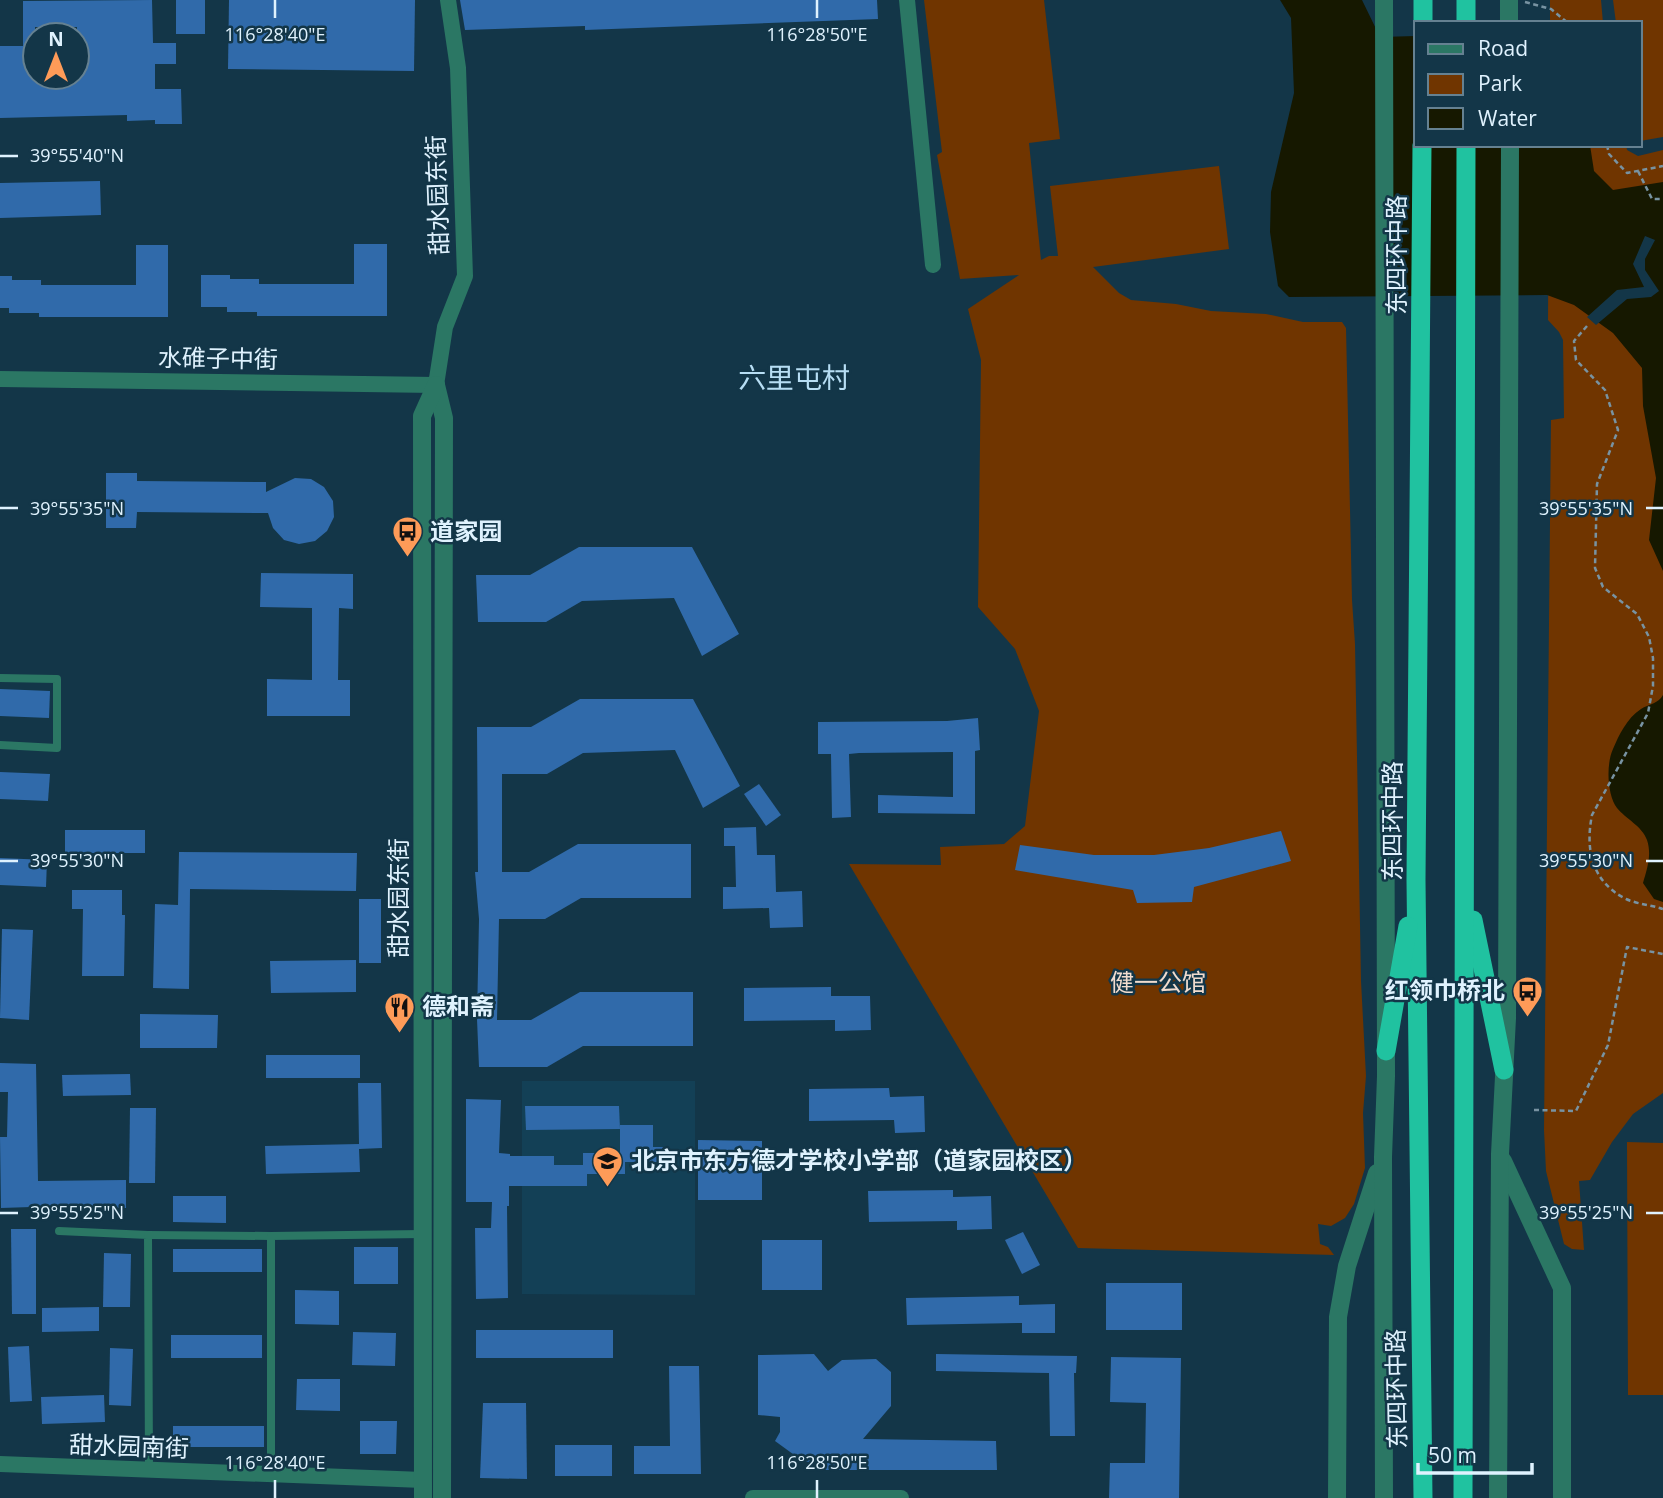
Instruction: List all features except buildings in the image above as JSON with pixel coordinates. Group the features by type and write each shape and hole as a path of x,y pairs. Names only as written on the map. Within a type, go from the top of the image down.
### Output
{"highway":[{"path":"1423,0 1423,21"},
{"path":"1466,0 1466,21"},
{"name":"东四环中路","path":"1422,147 1416,880 1423,1498"},
{"path":"1463,1498 1466,147"},
{"path":"1465,878 1504,1070"},
{"path":"1386,1051 1416,880"}],"street":[{"name":"甜水园东街","path":"424,1489 422,416 436,385 444,327 465,276 458,68 448,0"},
{"path":"907,0 933,265"},
{"name":"东四环中路","path":"1384,0 1384,1498"},
{"path":"1509,0 1509,21"},
{"path":"1498,1498 1500,1154 1507,1018 1510,147"},
{"name":"水碓子中街","path":"0,379 436,385"},
{"name":"甜水园东街","path":"436,385 444,418 442,1498"},
{"path":"1500,1154 1562,1288 1562,1498"},
{"path":"1337,1498 1338,1317 1347,1266 1383,1157"},
{"name":"甜水园南街","path":"0,1464 271,1476 424,1489"},
{"path":"753,1498 901,1498"}],"lane":[{"path":"0,678 57,679 57,748 0,746"},
{"path":"59,1231 148,1236 424,1234"},
{"path":"148,1236 149,1471"},
{"path":"271,1236 271,1476"}],"path":[{"path":"1515,0 1550,9 1565,21"},
{"path":"1607,147 1609,154 1627,173 1663,166"},
{"path":"1638,171 1652,199 1663,199"},
{"path":"1587,326 1574,341 1576,360 1605,390 1618,430 1597,484 1595,569 1603,587 1637,614 1648,638 1653,658 1653,686 1648,713 1592,815 1588,834 1590,857 1599,877 1612,891 1628,900 1663,909"},
{"path":"1534,1110 1576,1111 1608,1045 1627,947 1663,954"}],"shaded area":[{"name":"北京市东方德才学校小学部（道家园校区）","path":"522,1081 695,1081 695,1295 522,1294"}],"green space":[{"name":"健一公馆","path":"924,0 1044,0 1060,139 1029,143 1041,260 1058,256 1050,186 1219,166 1229,249 1093,267 1119,293 1131,300 1176,304 1211,311 1266,314 1303,322 1342,322 1346,328 1361,981 1366,1076 1363,1113 1365,1168 1354,1204 1345,1218 1331,1226 1318,1224 1320,1244 1328,1247 1334,1255 1078,1248 849,864 941,865 940,847 1004,844 1025,826 1039,711 1015,649 978,607 981,360 968,309 1019,275 960,279 937,155 942,152"},
{"path":"1550,0 1601,0 1603,21 1550,21"},
{"path":"1613,0 1663,0 1663,137 1642,141 1642,21 1616,21"},
{"path":"1549,147 1626,147 1638,156 1663,150 1663,1093 1633,1114 1612,1142 1590,1180 1579,1181 1584,1250 1572,1249 1564,1244 1546,1171 1544,1130 1551,420 1564,418 1563,340 1548,320"},
{"path":"1627,1142 1663,1143 1663,1395 1628,1395"}],"water":[{"path":"1280,0 1362,0 1380,37 1414,36 1414,147 1590,147 1594,171 1613,190 1663,182 1663,571 1649,540 1656,478 1643,406 1642,368 1613,333 1574,305 1547,295 1289,297 1278,286 1270,232 1271,192 1294,93 1291,18"},
{"path":"1663,695 1663,902 1654,899 1643,883 1649,857 1647,840 1617,808 1609,788 1609,771 1613,749 1628,722 1636,713"}],"pier":[{"path":"1645,236 1655,240 1645,259 1645,270 1659,291 1651,297 1627,299 1596,325 1587,317 1617,290 1644,287 1633,264"}],"place":[{"name":"道家园","path":"407,559"},
{"name":"红领巾桥北","path":"1528,1018"},
{"name":"德和斋","path":"399,1034"},
{"name":"北京市东方德才学校小学部（道家园校区）","path":"608,1188"}],"district":[{"name":"六里屯村","path":"794,378"}]}
